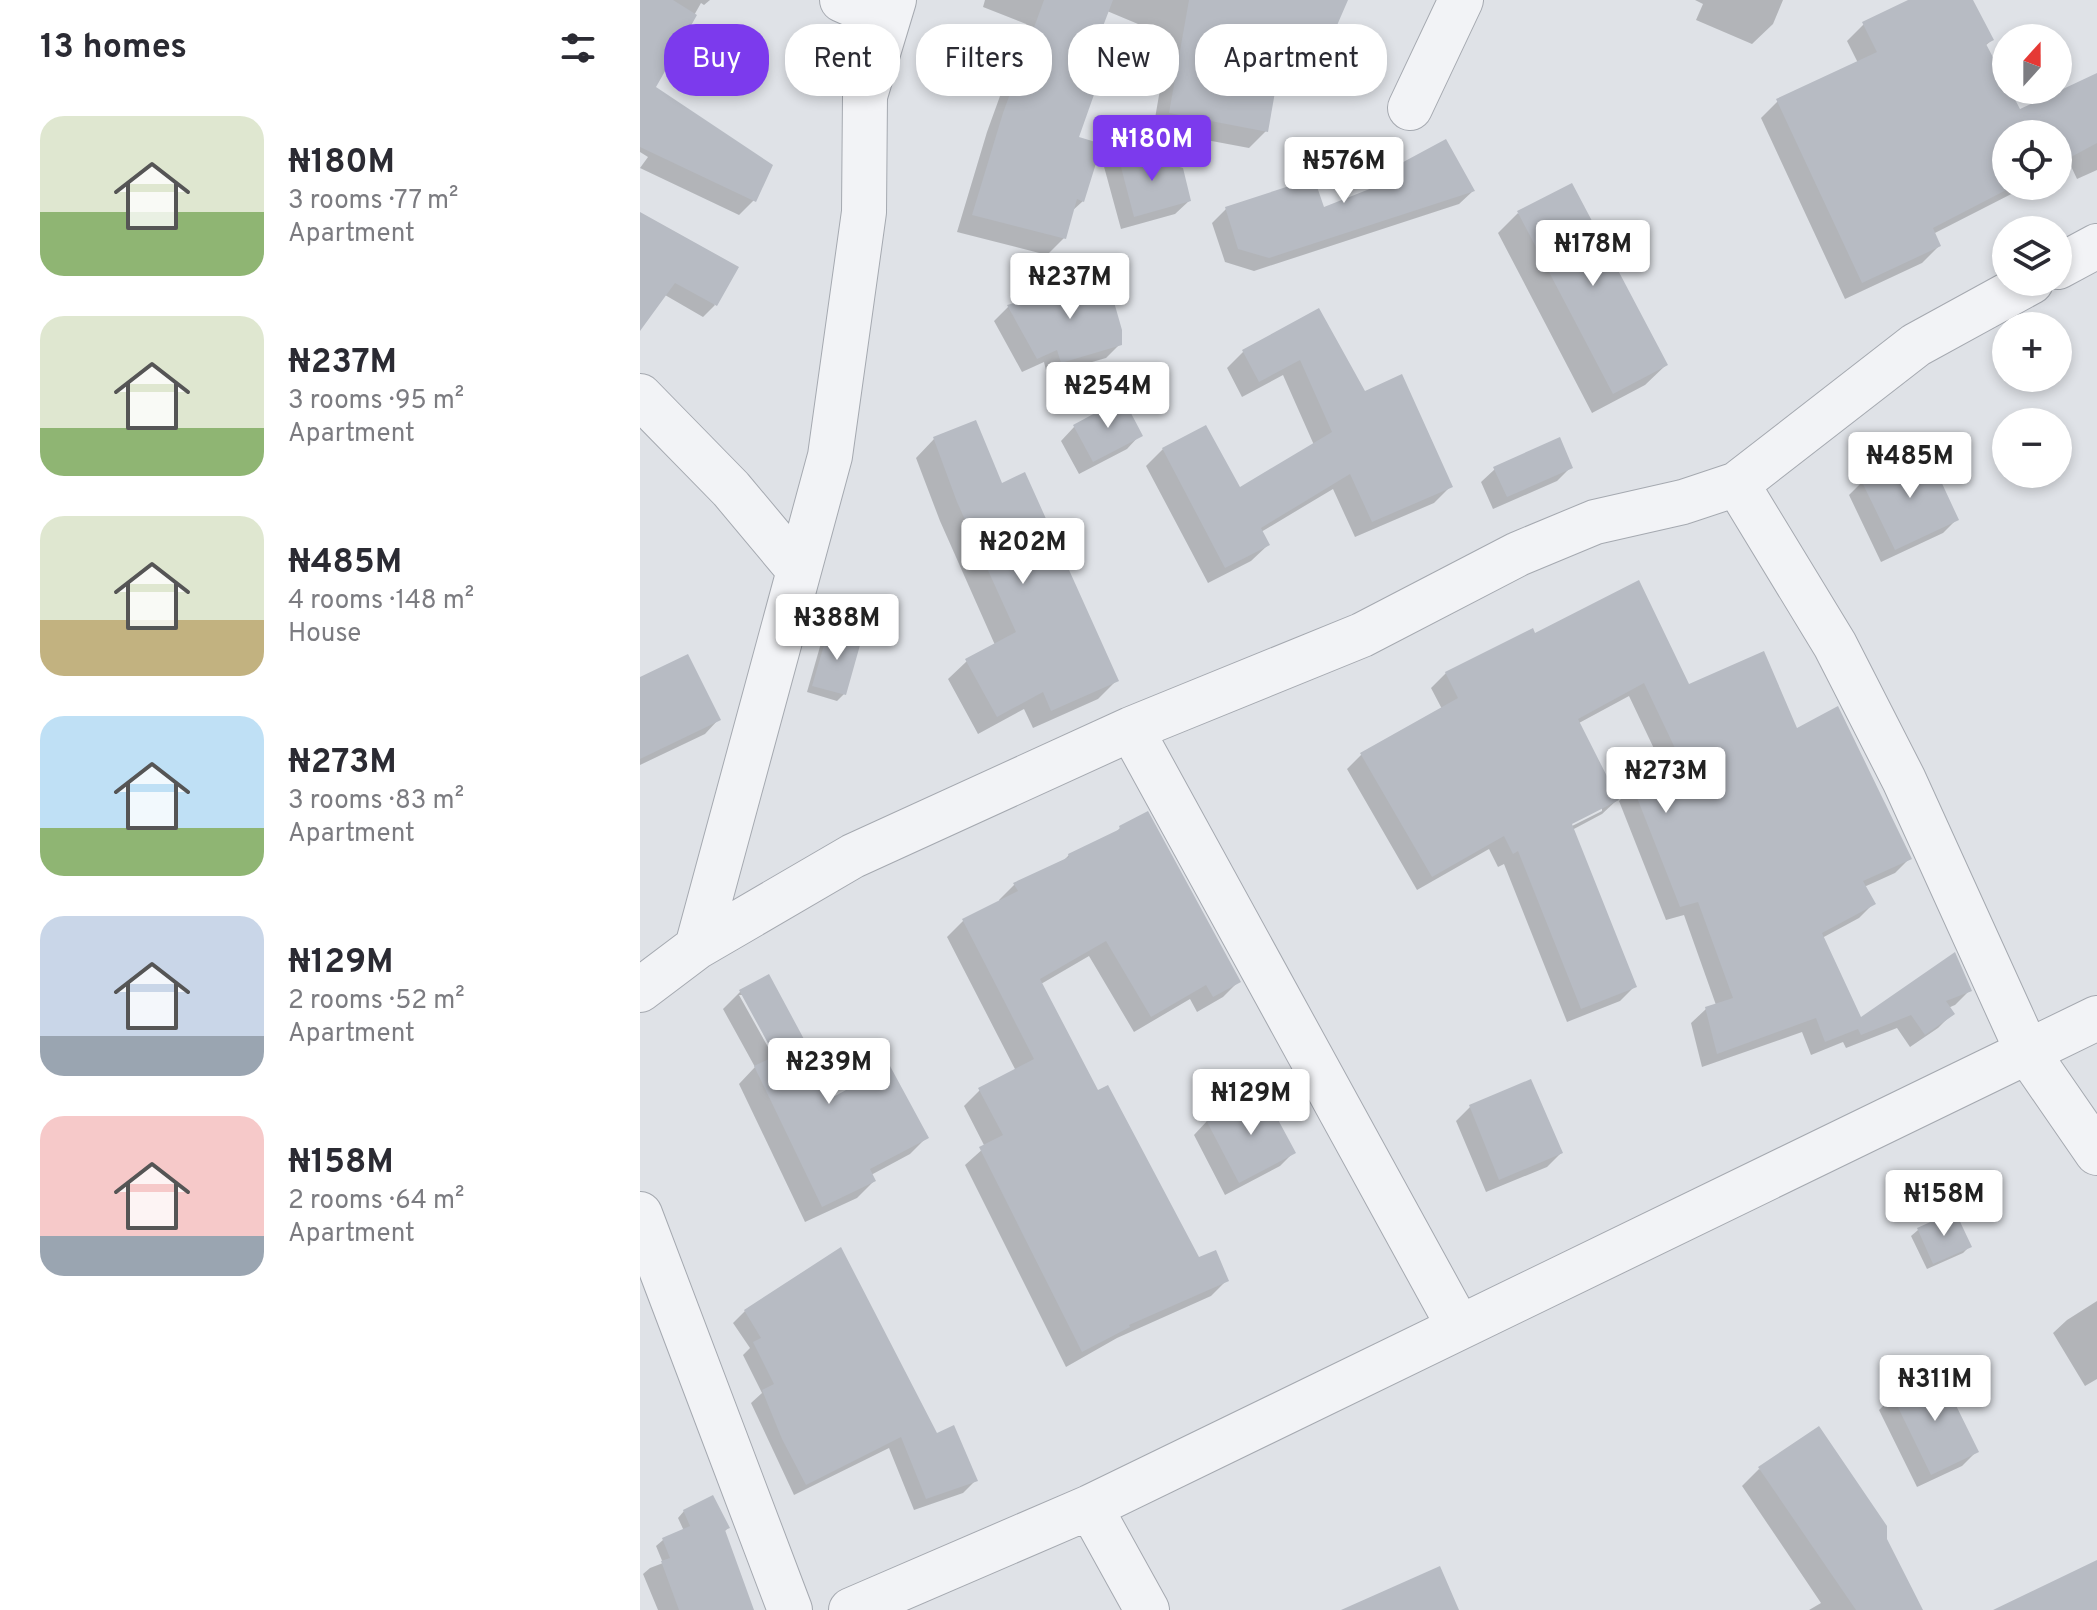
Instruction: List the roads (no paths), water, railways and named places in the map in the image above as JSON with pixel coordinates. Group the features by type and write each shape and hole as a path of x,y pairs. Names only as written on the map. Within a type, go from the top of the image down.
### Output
{"street":[{"path":"697,947 797,568 830,456 864,212 865,96 890,10 842,0"},
{"path":"1410,108 1461,0"},
{"path":"2072,259 2097,246"},
{"path":"640,990 697,947 853,856 1131,729 1362,635 1518,554 1595,522 1683,502 1737,484 1916,345 2005,296"},
{"path":"640,396 731,489 797,568"},
{"path":"1737,484 1835,645 1904,780 2028,1053 2097,1153"},
{"path":"1131,729 1459,1327"},
{"path":"851,1610 1090,1507 2097,1018"},
{"path":"640,1214 790,1610"},
{"path":"1090,1507 1147,1610"}]}
